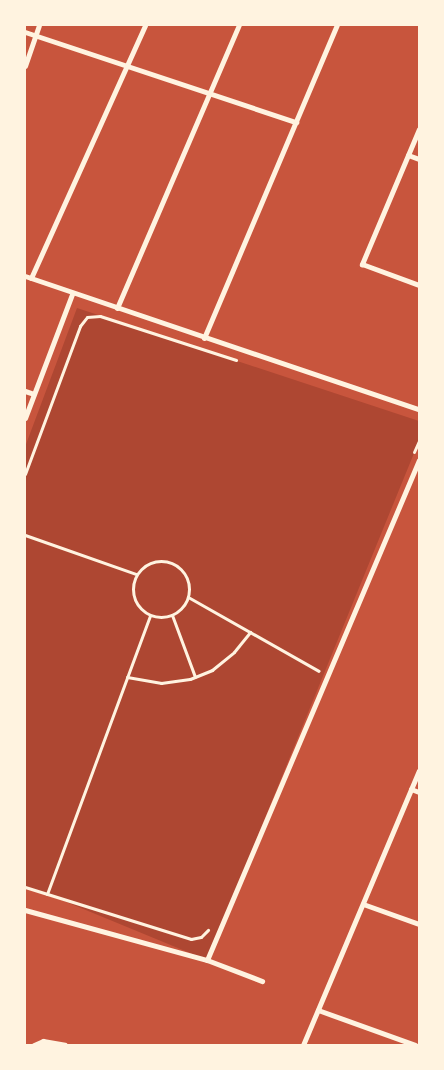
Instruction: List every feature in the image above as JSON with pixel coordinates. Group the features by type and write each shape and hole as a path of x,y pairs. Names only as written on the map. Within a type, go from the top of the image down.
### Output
{"street":[{"path":"25,66 39,25"},
{"path":"31,278 129,66 145,25"},
{"path":"117,308 212,94 239,25"},
{"path":"204,338 337,25"},
{"path":"25,32 296,122"},
{"path":"419,129 362,264 419,285"},
{"path":"408,156 419,159"},
{"path":"25,276 72,294 419,409"},
{"path":"25,418 72,294"},
{"path":"25,391 34,394"},
{"path":"207,960 419,460"},
{"path":"304,1045 419,770"},
{"path":"411,789 419,792"},
{"path":"363,904 419,924"},
{"path":"25,910 207,960 262,981"},
{"path":"318,1010 415,1045"},
{"path":"34,1045 43,1041 65,1045"}],"path":[{"path":"25,474 80,326 87,317 100,316 243,362"},
{"path":"25,535 136,574"},
{"path":"168,561 183,571 188,579 188,597 185,605 172,615 150,615 136,602 133,583 136,574 150,562 168,561"},
{"path":"188,597 320,672"},
{"path":"47,894 150,615"},
{"path":"172,615 195,677"},
{"path":"127,678 161,683 195,677 212,670 234,652 250,632"},
{"path":"25,888 192,939 201,937 211,927"}],"shaded area":[{"path":"77,308 419,421 419,441 207,960 47,894 25,889 25,447"}]}
